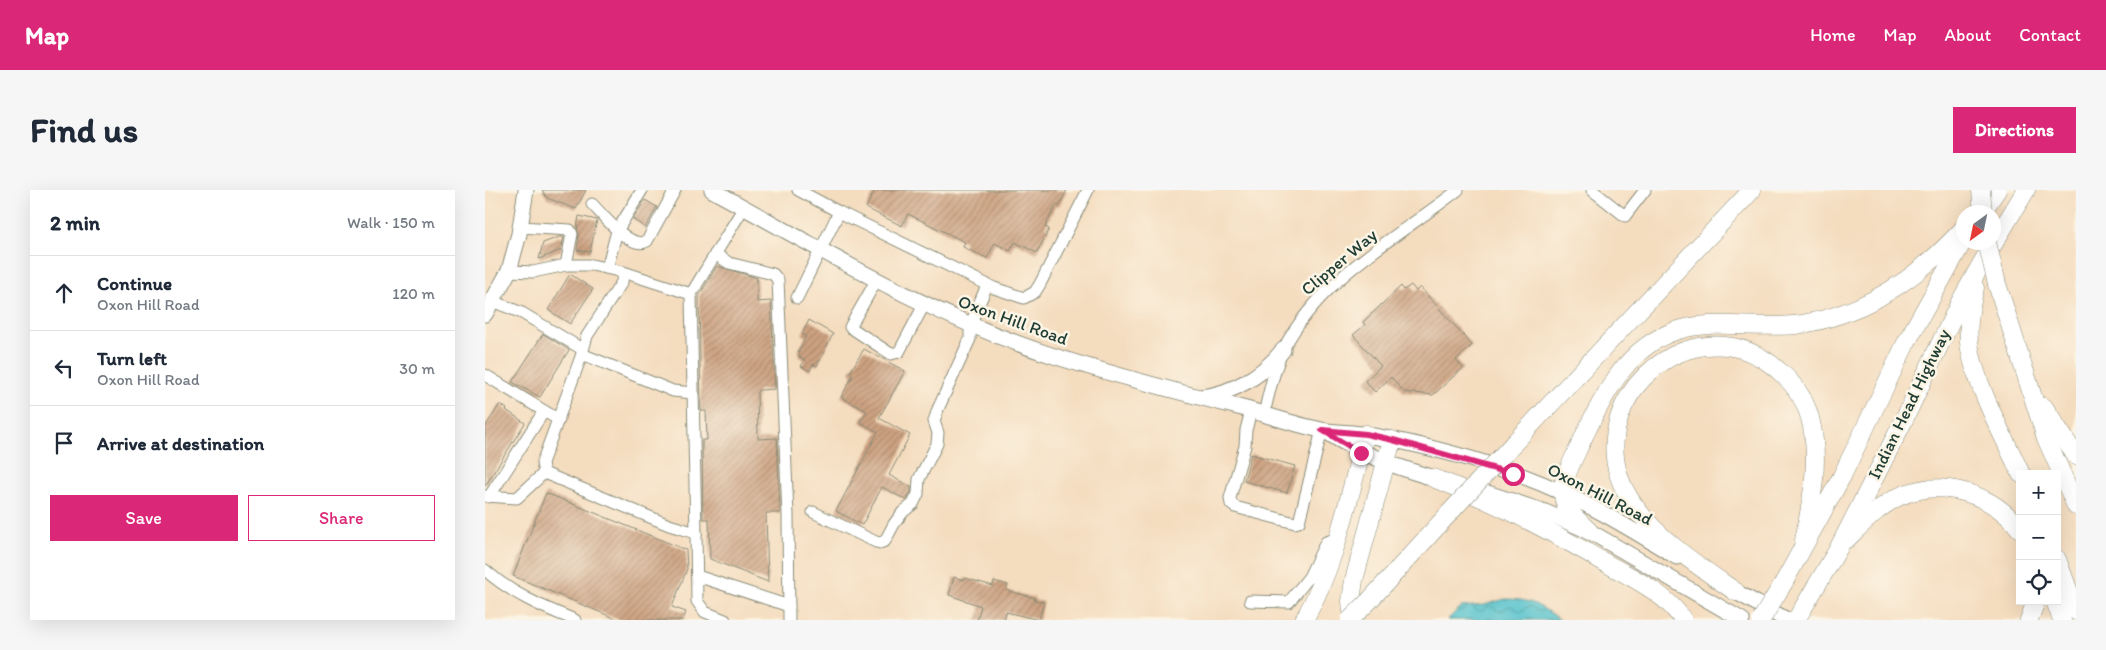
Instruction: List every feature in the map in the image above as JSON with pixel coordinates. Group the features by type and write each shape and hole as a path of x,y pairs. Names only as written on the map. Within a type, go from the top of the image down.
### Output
{"highway":[{"path":"1352,620 1513,444 1752,190"},
{"name":"Indian Head Highway","path":"1796,620 1837,550 1901,426 1959,304 2026,190"},
{"path":"1589,531 1564,503 1562,492 1567,473 1600,403 1614,379 1629,360 1642,349 1662,336 1686,328 1803,324 1864,305 1915,275 1940,255 1956,237"},
{"name":"Indian Head Highway","path":"1761,620 1841,478 1906,344 1958,250"},
{"path":"1989,250 1997,284 2046,438 2076,506"},
{"path":"1983,261 1970,310 1969,347 1975,370 2019,470"},
{"path":"1736,592 1689,557 1655,528 1633,504 1623,485 1616,460 1615,438 1619,419 1627,397 1640,380 1658,363 1679,353 1701,347 1726,346 1751,352 1771,363 1789,379 1805,403 1812,426 1815,455 1814,478 1803,546"},
{"path":"2019,355 2046,412 2076,456"},
{"path":"1304,620 1328,570 1339,538 1366,434"},
{"path":"1352,620 1351,601 1354,580 1393,440"},
{"path":"1433,478 1468,491 1540,525 1655,591 1676,609 1683,620"},
{"path":"1837,550 1881,507 1914,491 1932,488 1954,489 1973,494 1992,504 2006,514 2016,525"},
{"path":"2057,560 2076,611"},
{"path":"2064,575 2076,595"},
{"path":"2029,620 2035,605"},
{"path":"2056,605 2062,620"}],"main road":[{"path":"489,307 509,271 520,226 526,190"},
{"name":"Oxon Hill Road","path":"711,190 729,194 744,208 821,251 876,281 970,326 1055,356 1197,397 1322,430 1366,434 1393,440 1495,468 1562,492 1600,511 1787,620"},
{"path":"1197,397 1220,393 1244,383 1264,370 1283,350"},
{"name":"Oxon Hill Road","path":"1322,430 1361,453 1386,463 1516,501 1589,531 1742,620"}],"street":[{"path":"607,268 617,231 642,190"},
{"path":"592,204 617,231 639,244 647,241 675,190"},
{"path":"799,190 839,212 987,285 1025,298 1035,292 1088,190"},
{"name":"Clipper Way","path":"1322,430 1299,522 1295,523 1235,507 1231,504 1230,498 1245,446 1246,430 1258,412 1283,350 1299,323 1313,304 1361,260 1458,190"},
{"path":"1592,190 1625,216 1645,190"},
{"path":"725,620 705,612 697,601 691,294 744,208"},
{"path":"797,298 839,212"},
{"path":"520,226 570,230 572,234 566,265"},
{"path":"715,254 729,263 773,274 778,280 788,515 789,620"},
{"path":"509,271 533,272 566,265 592,265 623,272 691,294"},
{"path":"544,473 542,463 559,420 587,336 622,282 623,272"},
{"path":"876,281 850,327 891,354 899,352 924,304"},
{"path":"813,512 881,543 885,540 893,524 913,504 918,494 919,480 937,444 938,433 934,421 938,409 970,339 970,326 987,285"},
{"path":"489,307 522,313 582,352 673,391 693,393"},
{"path":"485,375 559,420"},
{"path":"487,496 544,411"},
{"path":"544,473 669,525 696,533"},
{"path":"487,496 517,498 544,473"},
{"path":"1250,601 1289,602 1309,577 1326,542 1339,538"},
{"path":"485,570 515,593 532,603 575,620"},
{"path":"697,576 789,606"}],"water":[{"path":"1505,599 1522,600 1534,604 1560,620 1447,620 1461,607 1484,605"}],"building":[{"path":"542,190 586,190 576,209 547,198"},
{"path":"875,190 1067,190 1059,206 1056,205 1045,227 1049,229 1037,253 1015,242 1010,251 995,243 987,258 963,247 965,242 908,214 902,226 866,208"},
{"path":"645,200 657,207 645,228 633,219"},
{"path":"579,216 597,220 590,252 577,250"},
{"path":"564,237 561,250 539,259 543,243"},
{"path":"717,266 757,278 757,302 771,301 775,389 759,390 757,392 758,439 777,438 780,513 766,513 768,582 710,559 709,519 703,519 702,440 707,440 706,411 701,411 699,296"},
{"path":"570,274 593,289 570,324 548,310"},
{"path":"1411,285 1416,291 1420,287 1472,345 1456,360 1463,368 1433,395 1404,392 1391,377 1375,392 1365,381 1381,366 1353,335 1365,325 1363,322 1401,286 1404,290"},
{"path":"809,320 833,334 817,366 813,364 810,371 801,366 805,360 798,356 806,336 802,334"},
{"path":"543,334 569,350 540,397 512,382"},
{"path":"864,349 905,371 879,418 910,435 889,475 911,487 911,492 906,500 882,487 862,525 836,511 878,432 860,422 867,411 841,397 852,378 852,373 850,372"},
{"path":"500,404 525,423 485,486 485,427"},
{"path":"1251,454 1295,466 1287,493 1244,481"},
{"path":"546,493 686,550 687,569 672,607 686,612 683,620 619,620 513,576"},
{"path":"954,577 993,586 994,581 1008,585 1006,590 1044,602 1039,620 1006,612 1004,620 977,620 981,606 949,595"}],"route":[{"path":"1361,453 1322,430 1366,434 1393,440 1478,462 1513,474"}]}
